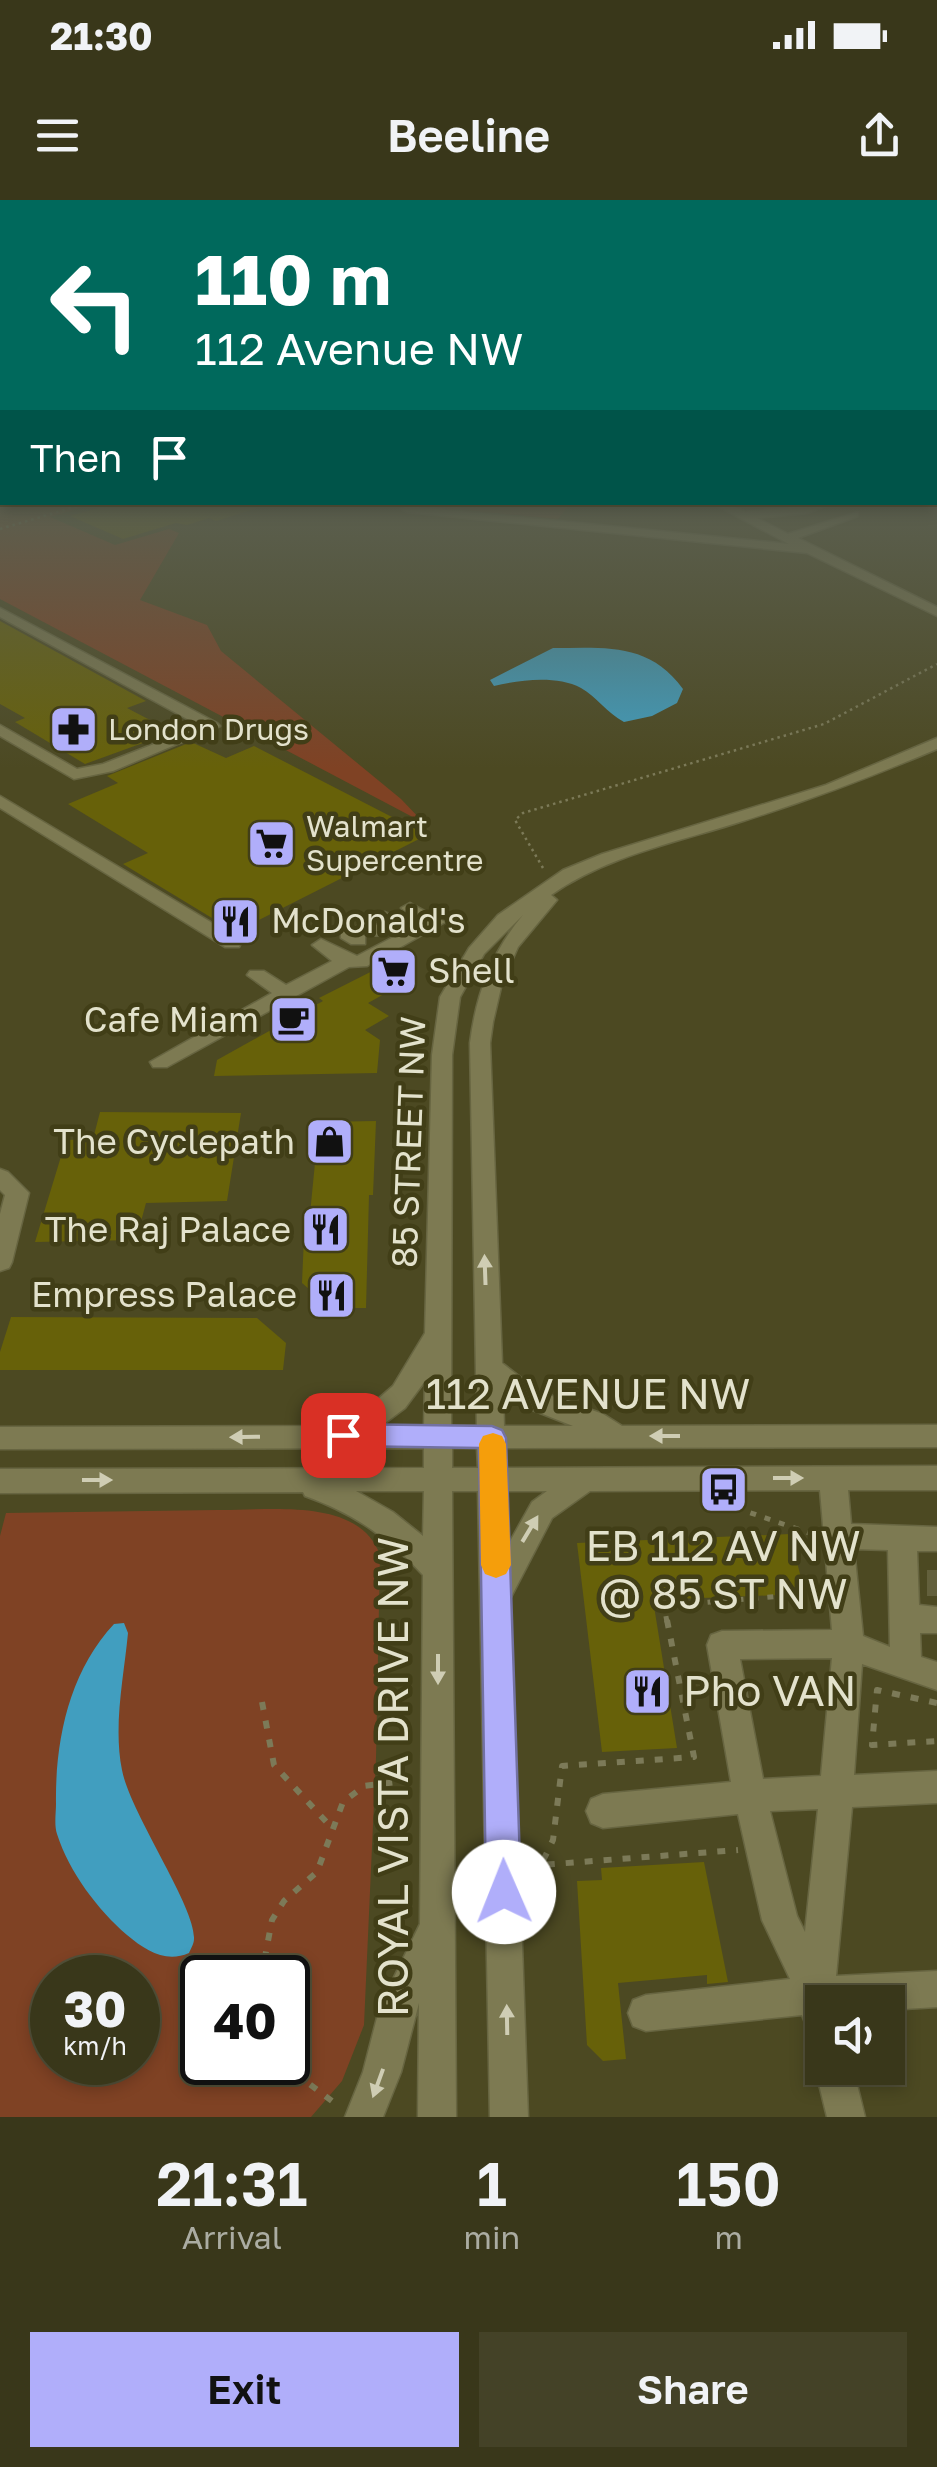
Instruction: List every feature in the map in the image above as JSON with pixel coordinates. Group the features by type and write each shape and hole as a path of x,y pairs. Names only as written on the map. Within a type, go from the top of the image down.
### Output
{"street":[{"path":"893,590 937,612"},
{"path":"0,612 212,726 107,768 74,774 0,730"},
{"name":"85 STREET NW","path":"440,1438 443,1026 450,997 476,952 523,904 593,864 832,788 937,743"},
{"path":"0,801 232,944"},
{"name":"85 STREET NW","path":"492,1438 480,1059 483,1010 491,982 518,931 546,902 590,873 657,844"},
{"path":"160,1062 346,962 360,962 382,935 436,922 410,908"},
{"path":"322,945 346,962"},
{"path":"257,975 286,994"},
{"path":"0,1177 18,1192 0,1262"},
{"path":"343,1435 382,1412 406,1390 423,1350 438,1336"},
{"path":"488,1367 529,1398 593,1422 616,1436"},
{"name":"112 AVENUE NW","path":"0,1438 937,1436"},
{"name":"ROYAL VISTA DRIVE NW","path":"437,2117 440,1438"},
{"path":"492,1438 509,2117"},
{"path":"496,1597 540,1512 586,1478"},
{"path":"822,1985 848,1644 830,1533 834,1478"},
{"path":"0,1481 937,1478"},
{"path":"292,1480 370,1509 438,1571"},
{"path":"830,1533 937,1540"},
{"path":"902,1539 915,1581 920,1619 906,1668"},
{"path":"810,1985 780,1920 750,1796 722,1645 848,1644 937,1676"},
{"path":"603,1811 750,1796 937,1787"},
{"path":"364,2117 382,2072 398,2006 437,1927"},
{"path":"905,1994 937,1989"},
{"path":"646,2013 805,2008"},
{"path":"838,2085 846,2117"}],"path":[{"path":"543,868 515,820 523,813 824,724 937,664"},
{"path":"722,1503 818,1536 830,1533"},
{"path":"762,1848 541,1865 553,1840 562,1766 694,1757 664,1606 816,1594 817,1575"},
{"path":"937,1703 877,1690 872,1745 937,1741"},
{"path":"262,1702 274,1765 331,1827"},
{"path":"262,1955 271,1917 316,1874 331,1827 351,1793 365,1786 437,1776"},
{"path":"310,2085 353,2117"}],"shaded area":[{"path":"0,590 146,590 140,600 207,625 221,651 401,799 424,823 0,599"},
{"path":"285,1509 333,1515 353,1523 369,1536 380,1555 364,2025 342,2081 311,2117 0,2117 0,1536 6,1513"}],"water":[{"path":"553,648 608,649 641,655 670,674 683,689 677,703 652,716 624,722 586,691 571,684 538,680 494,686 490,680"},
{"path":"124,1623 128,1633 119,1719 122,1770 192,1924 193,1944 189,1953 180,1956 149,1950 116,1925 77,1876 56,1830 58,1756 68,1708 86,1664 114,1624"}],"building":[{"path":"0,621 146,701 127,708 173,732 85,764 15,722 25,718 0,704"},
{"name":"Walmart Supercentre","path":"191,742 226,758 254,746 427,835 235,932 123,864 148,853 68,804 118,783 107,776"},
{"path":"406,954 417,960 406,982 368,1003 389,1016 365,1030 380,1040 377,1073 214,1076 217,1060 323,1001 319,998"},
{"path":"100,1112 241,1113 227,1201 146,1203 136,1240 35,1242 66,1140 93,1139"},
{"path":"376,1121 373,1195 369,1195 366,1308 331,1308 302,1283 305,1214 310,1214 319,1122"},
{"path":"11,1317 257,1318 286,1343 283,1370 0,1370 0,1352"},
{"path":"790,1534 805,1594 653,1600 677,1748 602,1752 577,1543"},
{"path":"704,1862 728,1982 707,1984 707,1975 618,1983 626,2059 603,2061 587,2045 577,1881 602,1880 601,1868"}],"tunnel":[{"path":"927,1583 937,1583"}],"slow traffic":[{"path":"493,1444 496,1565"}],"place":[{"name":"London Drugs","path":"73,730"},
{"name":"Walmart Supercentre","path":"271,844"},
{"name":"McDonald's","path":"236,921"},
{"name":"Shell","path":"393,971"},
{"name":"Cafe Miam","path":"294,1020"},
{"name":"The Cyclepath","path":"330,1142"},
{"name":"The Raj Palace","path":"326,1230"},
{"name":"Empress Palace","path":"332,1295"},
{"name":"EB 112 AV NW @ 85 ST NW","path":"723,1490"},
{"name":"Pho VAN","path":"648,1691"}],"route":[{"path":"343,1435 492,1438 504,1892"}]}
